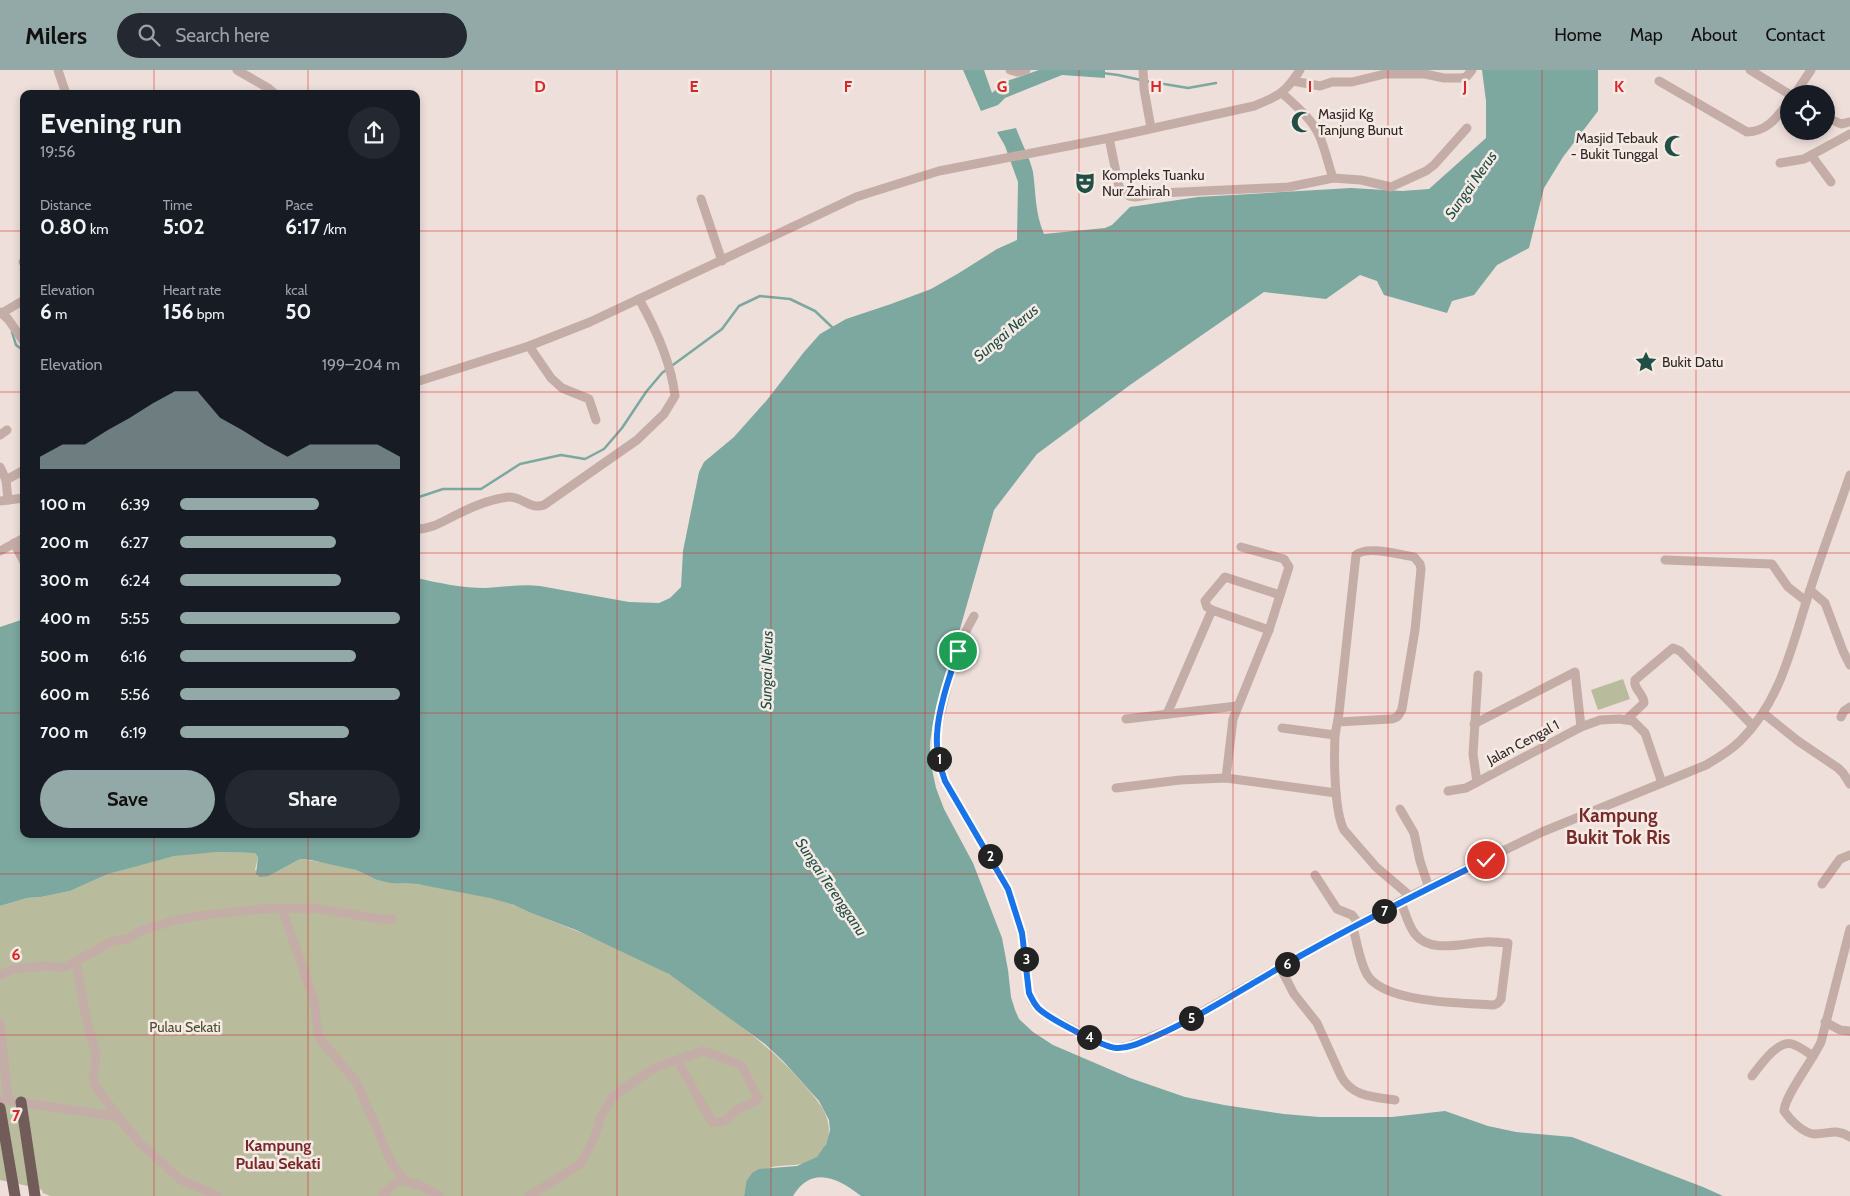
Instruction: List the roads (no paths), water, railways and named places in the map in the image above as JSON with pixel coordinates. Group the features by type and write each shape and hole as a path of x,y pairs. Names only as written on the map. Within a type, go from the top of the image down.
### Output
{"main road":[{"path":"3,1102 15,1196"},
{"path":"21,1102 35,1196"}],"street":[{"path":"58,70 65,90"},
{"path":"237,70 270,90"},
{"path":"1010,70 1016,72 1026,70"},
{"path":"420,381 529,346 590,322 856,197 939,171 1109,138 1254,106 1277,97 1293,81 1300,70"},
{"path":"1293,81 1320,86 1332,82 1352,82 1385,74 1425,74 1444,78 1462,78 1467,76 1472,70"},
{"path":"1750,70 1780,88"},
{"path":"1801,85 1811,70"},
{"path":"1143,72 1151,128"},
{"path":"1659,81 1747,132 1767,127 1780,112"},
{"path":"1282,93 1316,129 1333,178"},
{"path":"1835,121 1841,124 1850,122"},
{"path":"1109,138 1119,188 1122,192 1135,197 1171,192 1289,187 1333,178 1361,180 1391,187 1396,186 1411,177 1426,172 1467,128"},
{"path":"1780,164 1804,159 1850,134"},
{"path":"1811,155 1831,182"},
{"path":"701,199 722,261"},
{"path":"420,528 434,526 461,512 491,500 508,497 518,498 532,507 538,508 637,440 662,416 675,396 671,373 650,318 639,299"},
{"path":"20,302 1,312 20,336"},
{"path":"529,346 552,378 562,388 589,399 596,420"},
{"path":"0,467 6,480 4,501 20,499"},
{"path":"6,480 20,472"},
{"path":"974,616 953,665 936,736 940,766 945,781 1008,889 1022,933 1029,993 1032,1000 1039,1009 1052,1018 1104,1045 1116,1048 1129,1046 1145,1041 1177,1026 1410,896 1542,832 1706,765 1728,752 1763,713 1781,682 1806,601 1846,496 1850,475"},
{"path":"0,551 20,540"},
{"path":"14,543 20,554"},
{"path":"1226,778 1230,733 1237,706 1269,630 1289,567 1284,560 1241,547"},
{"path":"1338,722 1391,720 1399,715 1402,708 1417,612 1421,569 1418,559 1414,557 1369,550 1361,551 1356,555 1335,735 1338,816 1344,830 1376,867 1410,896"},
{"path":"1665,560 1772,564 1788,587 1806,601"},
{"path":"1269,630 1212,610 1207,607 1205,601 1225,577 1280,595"},
{"path":"1810,590 1825,603 1842,652 1850,665"},
{"path":"1167,714 1212,610"},
{"path":"1662,783 1645,733 1638,724 1627,720 1644,703 1644,698 1634,686 1635,680 1673,648 1680,650 1753,726"},
{"path":"1474,724 1575,672 1581,727"},
{"path":"1477,782 1473,764 1478,675"},
{"path":"1126,719 1237,706"},
{"path":"1841,717 1844,711 1850,707"},
{"path":"1763,713 1798,741 1838,768 1850,784"},
{"name":"Jalan Cengal 1","path":"1448,791 1464,789 1581,727 1607,719 1627,720"},
{"path":"1282,728 1335,735"},
{"path":"1116,788 1180,780 1226,778 1336,792"},
{"path":"1400,809 1414,833 1420,861 1429,888"},
{"path":"1822,884 1840,859 1850,855"},
{"path":"1315,875 1337,909 1343,913 1351,914 1356,926 1367,975 1376,986 1399,995 1432,1001 1494,1005 1498,1003 1508,943 1487,941 1443,946 1425,942 1416,935 1401,902"},
{"path":"0,975 14,969 48,966 63,968 113,941 127,939 142,930 177,920 261,909 316,908 393,920"},
{"path":"282,909 314,1000 318,1033 321,1040 357,1083 392,1164 406,1181"},
{"path":"1850,929 1821,1042 1787,1101 1784,1111 1808,1132 1813,1134 1826,1131 1839,1132 1850,1137"},
{"path":"76,962 86,1018 96,1055 94,1084 140,1144 181,1180 218,1196"},
{"path":"1280,968 1294,994 1317,1023 1341,1076 1352,1091 1395,1100"},
{"path":"1825,1022 1840,1030 1850,1032"},
{"path":"0,1023 3,1102 21,1102 118,1117"},
{"path":"1752,1076 1774,1050 1784,1044 1792,1044 1813,1056"},
{"path":"529,1196 580,1164 593,1142 601,1116 613,1096 654,1068 703,1051 740,1065 758,1098 756,1101 740,1108 722,1122 712,1122 677,1060"},
{"path":"382,1196 398,1182 406,1181 426,1188 439,1196"}],"water":[{"path":"963,70 984,70 992,93 1004,82 1039,70 1105,70 1105,78 1062,75 1005,98 998,105 981,111"},
{"path":"1482,70 1598,70 1598,111 1563,157 1544,188 1529,248 1497,265 1474,295 1452,301 1447,313 1384,295 1377,281 1360,275 1326,299 1264,292 1130,385 1037,454 994,510 933,723 930,760 936,788 944,809 973,863 1002,938 1011,997 1019,1019 1033,1032 1053,1045 1130,1078 1185,1097 1224,1105 1319,1117 1392,1117 1445,1111 1488,1126 1516,1132 1572,1137 1723,1196 861,1196 834,1180 817,1178 808,1180 800,1186 793,1196 744,1196 746,1182 752,1173 759,1169 797,1166 817,1157 826,1144 830,1130 829,1120 819,1101 765,1044 669,974 576,930 514,905 490,898 417,884 391,883 377,880 356,870 311,860 300,859 269,876 260,877 256,874 258,857 255,853 217,852 174,856 108,874 70,891 27,898 0,906 0,627 20,620 20,838 420,838 420,579 477,588 520,585 540,586 629,602 659,603 670,598 681,587 683,551 699,472 704,462 734,437 767,400 820,334 846,319 931,289 997,249 1017,240 1018,182 1005,146 997,132 1016,128 1032,167 1037,211 1044,234 1105,228 1112,225 1130,207 1198,197 1351,188 1402,191 1429,189 1486,138 1486,101"}],"waterway":[{"path":"1102,73 1141,80"},
{"path":"1146,81 1188,88 1216,83"},
{"path":"420,497 443,489 481,489 520,464 561,455 585,459 604,449 622,428 646,392 662,373 722,329 739,306 760,296 790,299 815,311 834,329"},
{"path":"12,332 16,345 20,348"}],"place":[{"name":"Masjid Kg Tanjung Bunut","path":"1302,122"},
{"name":"Masjid Tebauk - Bukit Tunggal","path":"1675,146"},
{"name":"Kompleks Tuanku Nur Zahirah","path":"1085,183"},
{"name":"Bukit Datu","path":"1646,362"}],"district":[{"name":"Kampung Bukit Tok Ris","path":"1618,826"},
{"name":"Kampung Pulau Sekati","path":"278,1154"}],"water label":[{"name":"Sungai Nerus","path":"1471,185"},
{"name":"Sungai Nerus","path":"1006,333"},
{"name":"Sungai Nerus","path":"767,670"},
{"name":"Sungai Terengganu","path":"831,887"}],"park label":[{"name":"Pulau Sekati","path":"185,1027"}]}
